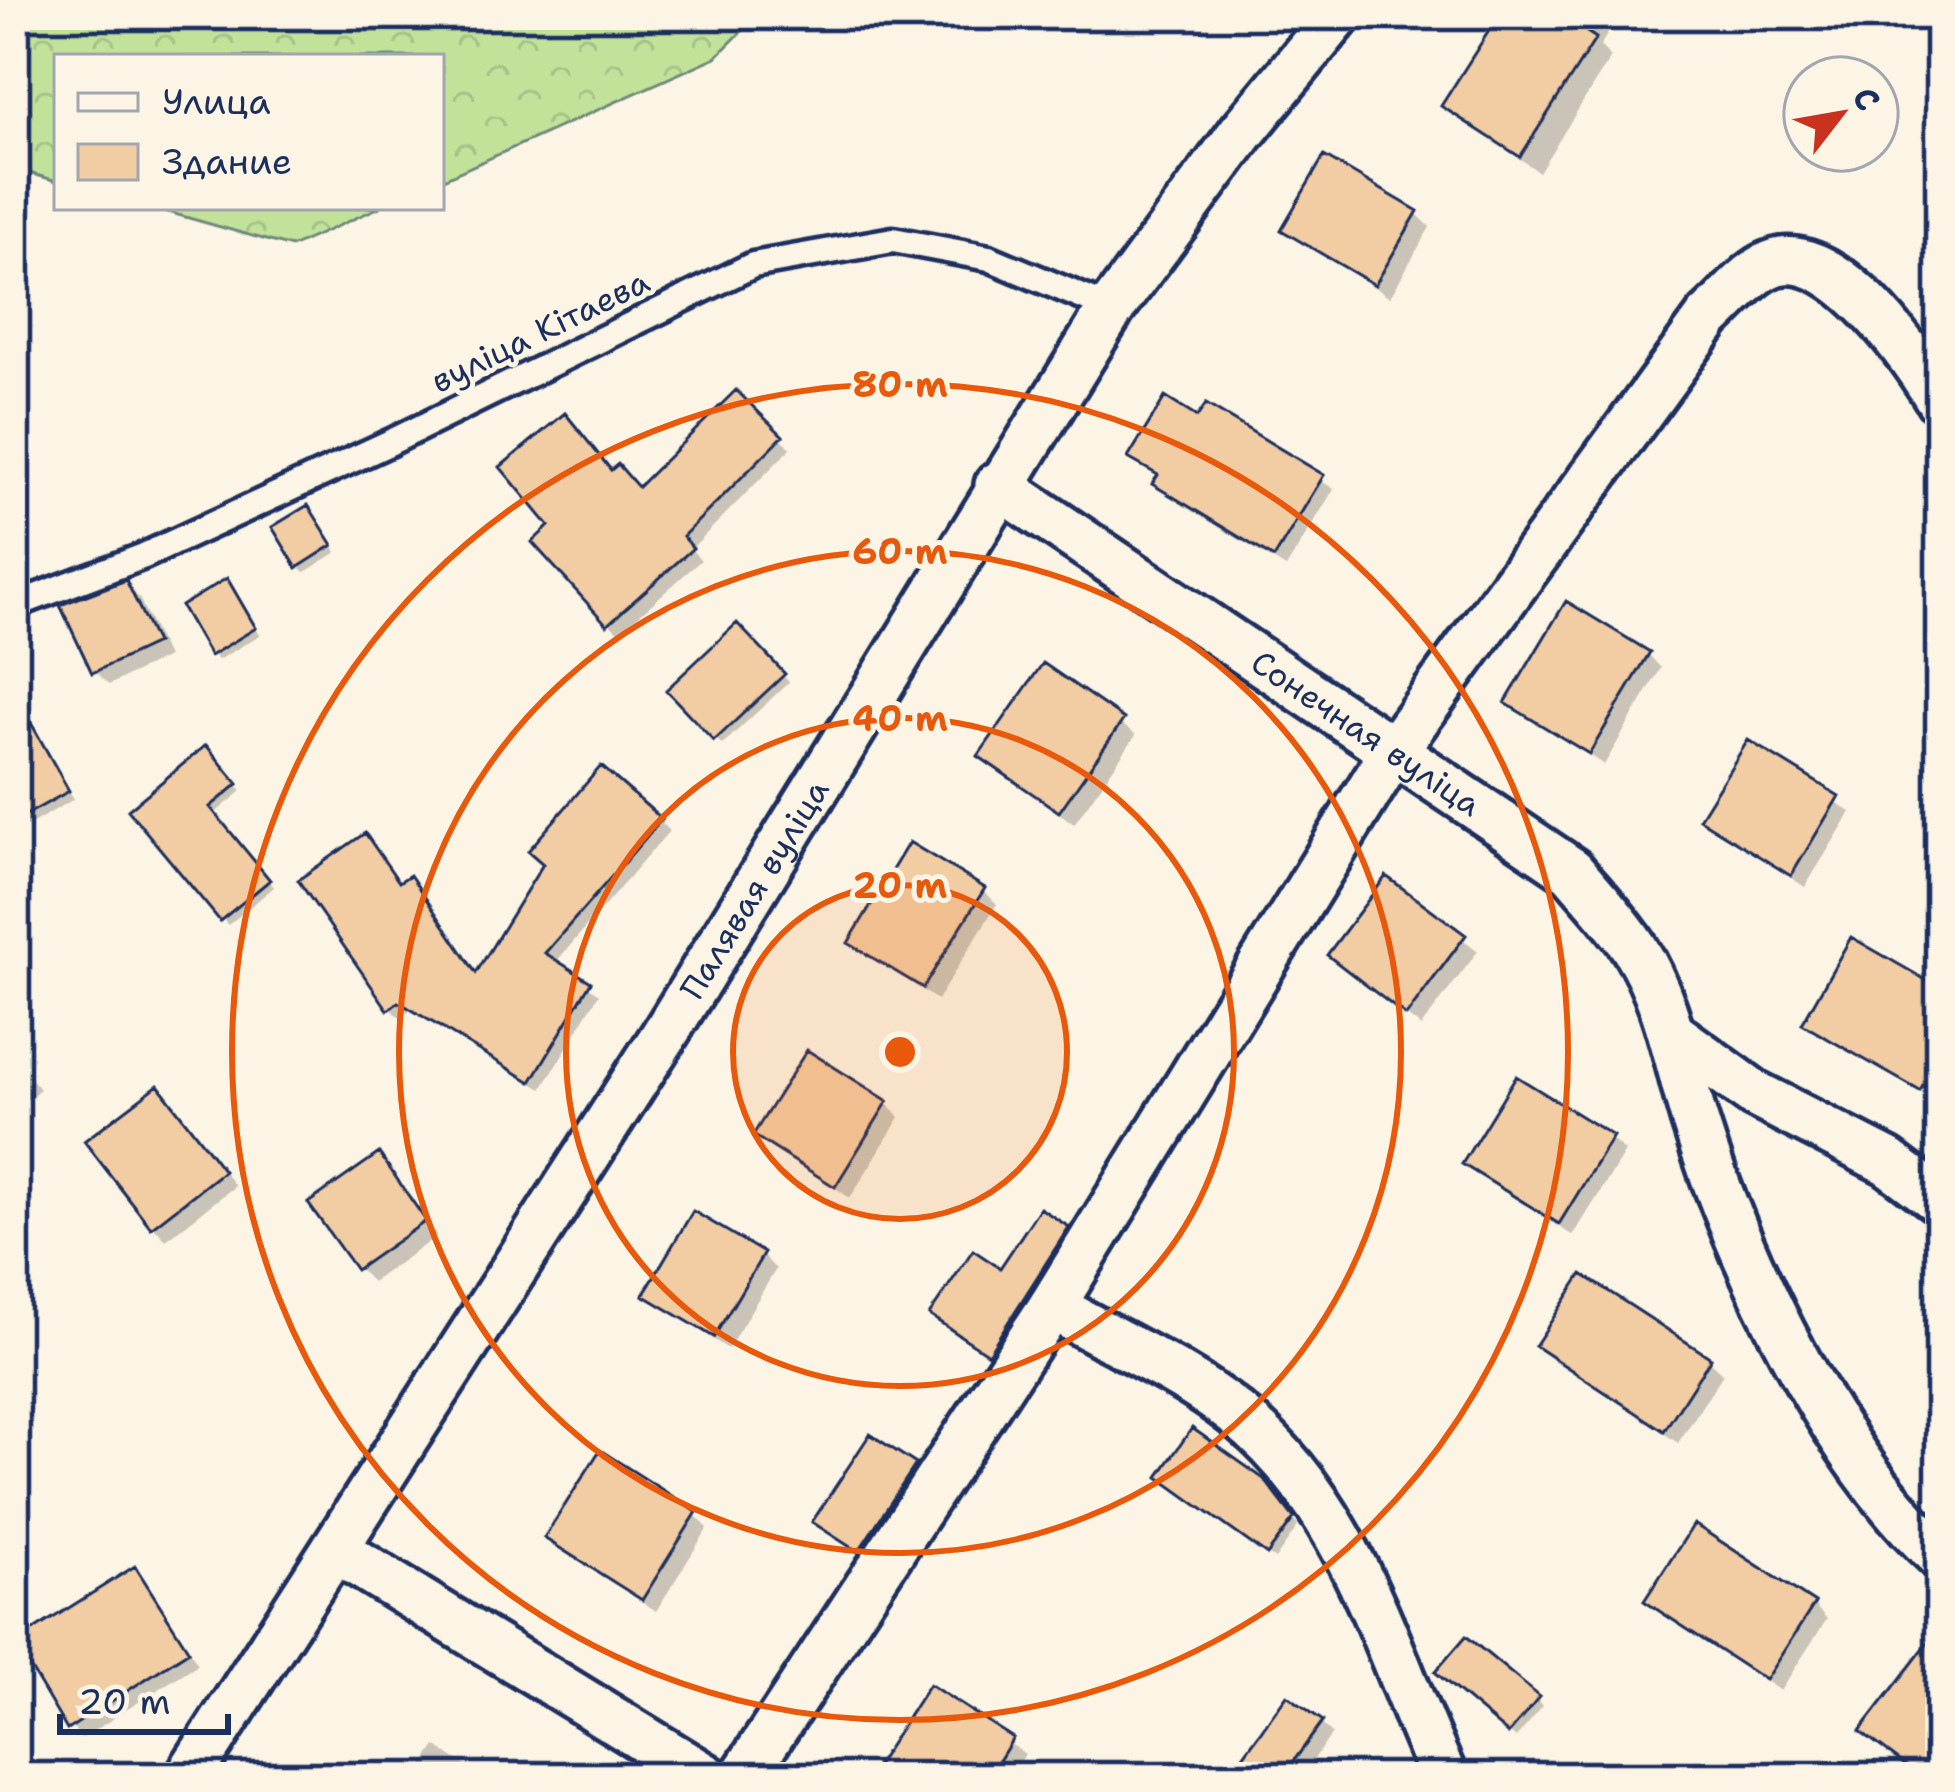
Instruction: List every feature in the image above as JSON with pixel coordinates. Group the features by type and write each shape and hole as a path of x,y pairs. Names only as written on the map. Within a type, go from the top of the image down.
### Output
{"street":[{"name":"Палявая вуліца","path":"188,1777 338,1551 494,1294 662,1037 998,485 1111,309 1242,132 1338,15"},
{"path":"743,1777 1052,1306 1394,750 1709,317 1768,265 1809,262 1873,307 1940,400"},
{"name":"Сонечная вуліца","path":"998,485 1572,871 1636,950 1676,1036 1695,1120 1759,1287 1849,1446 1940,1556"},
{"name":"Сонечная вуліца","path":"1676,1036 1754,1094 1888,1162 1940,1201"},
{"path":"1052,1306 1235,1412 1297,1475 1345,1543 1444,1777"},
{"path":"338,1551 706,1777"}],"lane":[{"name":"вуліца Кітаева","path":"15,605 247,508 753,265 893,240 989,258 1111,309"}],"green space":[{"path":"15,15 758,15 716,57 444,179 444,54 54,54 54,180 15,169"},
{"path":"161,210 373,210 291,247"}],"building":[{"path":"1499,15 1561,15 1596,38 1520,157 1441,106"},
{"path":"1324,156 1418,211 1375,285 1281,230"},
{"path":"736,390 783,436 683,536 693,548 607,625 532,542 549,526 500,467 565,413 611,470 618,464 638,487"},
{"path":"1165,397 1197,417 1206,404 1324,475 1274,558 1152,484 1158,475 1128,458"},
{"path":"308,505 333,545 297,568 272,527"},
{"path":"227,578 256,628 210,656 181,606"},
{"path":"126,580 156,643 92,673 60,605"},
{"path":"1566,601 1650,652 1589,754 1505,703"},
{"path":"737,623 785,674 714,741 666,690"},
{"path":"1043,663 1124,719 1059,812 978,756"},
{"path":"15,694 69,791 15,821"},
{"path":"1748,740 1839,796 1791,876 1699,819"},
{"path":"206,745 238,784 210,807 270,880 220,921 128,810"},
{"path":"601,766 662,819 545,953 591,982 531,1082 399,1002 388,1010 298,880 365,833 399,882 410,875 476,973 543,864 528,851"},
{"path":"909,842 985,888 923,988 848,943"},
{"path":"1386,876 1466,935 1406,1016 1327,955"},
{"path":"1851,937 1940,988 1940,1056 1920,1091 1802,1024"},
{"path":"807,1050 888,1101 835,1187 753,1135"},
{"path":"1516,1076 1613,1136 1559,1224 1462,1164"},
{"path":"158,1085 224,1171 151,1228 84,1141"},
{"path":"379,1153 426,1221 356,1270 308,1203"},
{"path":"1040,1208 1069,1227 988,1354 929,1315 973,1250 1000,1268"},
{"path":"693,1211 764,1253 714,1337 643,1295"},
{"path":"1582,1274 1711,1358 1664,1431 1535,1346"},
{"path":"1192,1428 1264,1479 1294,1518 1267,1555 1158,1477"},
{"path":"870,1434 916,1464 858,1552 812,1522"},
{"path":"600,1450 697,1512 642,1600 544,1538"},
{"path":"1694,1524 1815,1603 1765,1680 1644,1601"},
{"path":"135,1566 189,1651 67,1730 15,1642"},
{"path":"1940,1627 1940,1777 1921,1777 1860,1731"},
{"path":"1466,1636 1540,1697 1508,1734 1435,1672"},
{"path":"929,1684 1013,1738 989,1777 869,1777"},
{"path":"1287,1695 1323,1721 1282,1777 1228,1777"}],"waterway":[{"path":"15,22 31,15"}]}
